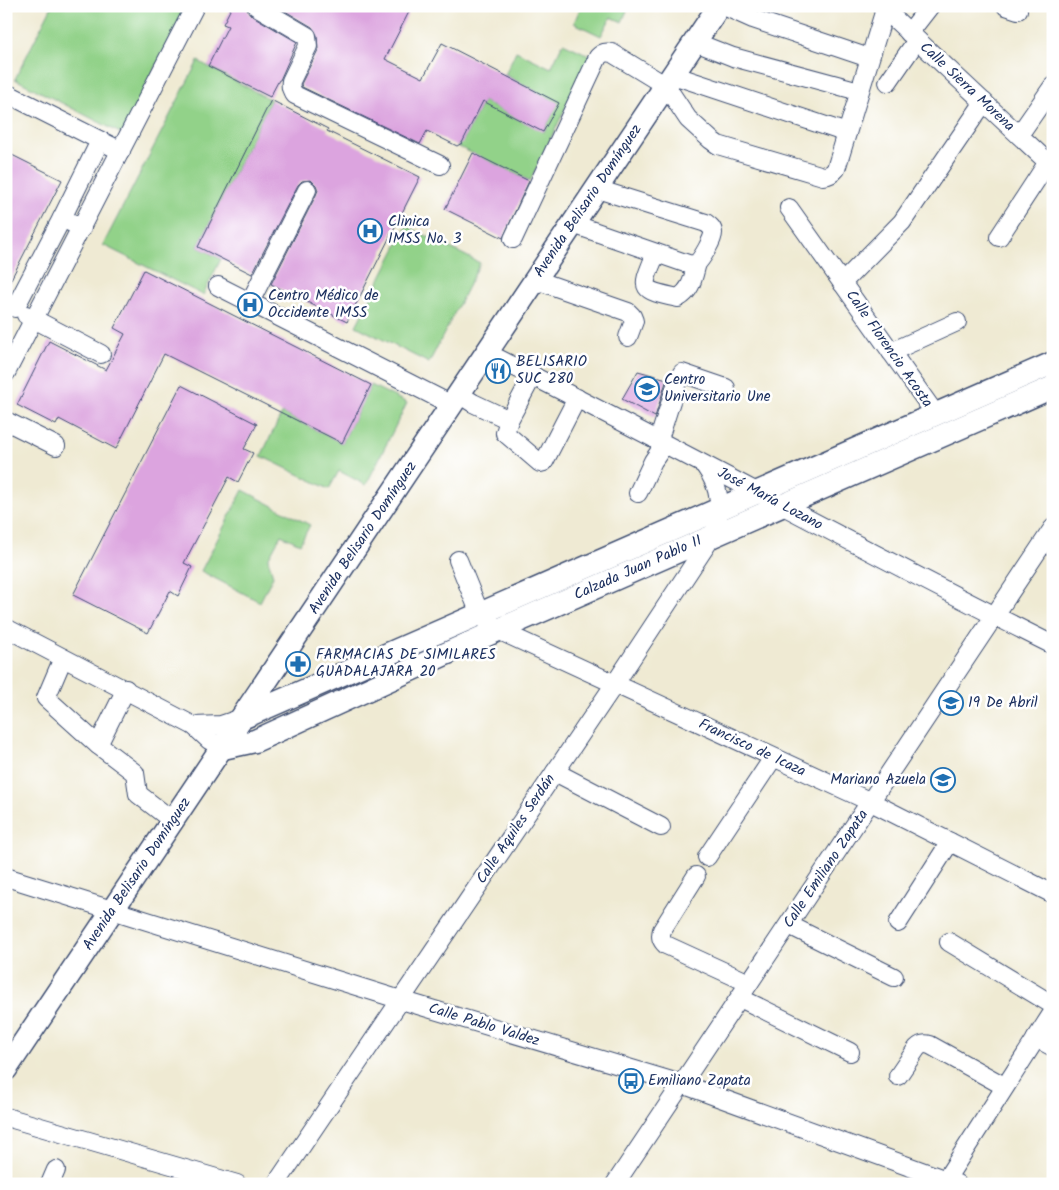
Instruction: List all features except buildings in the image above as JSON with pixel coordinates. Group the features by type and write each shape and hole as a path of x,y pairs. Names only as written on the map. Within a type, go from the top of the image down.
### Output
{"main road":[{"name":"Avenida Belisario Domínguez","path":"6,1069 719,6"},
{"name":"Calzada Juan Pablo II","path":"242,718 1053,363"},
{"name":"Calzada Juan Pablo II","path":"223,748 255,741 713,534 1053,387"}],"street":[{"path":"6,373 35,320 195,6"},
{"path":"256,6 307,36 308,46 291,81 290,86 295,94 440,165"},
{"path":"724,6 753,19 869,58"},
{"path":"888,82 930,6"},
{"path":"669,80 688,119 718,145 828,176 836,169 884,8"},
{"name":"Calle Sierra Morena","path":"884,8 1050,164"},
{"path":"695,42 733,57 859,91"},
{"path":"513,239 598,57 602,53 612,53 669,80 847,133"},
{"path":"1019,135 1053,86"},
{"path":"6,93 121,152"},
{"path":"842,283 902,222 984,102"},
{"path":"100,141 62,218 11,306 101,354"},
{"path":"999,237 1050,164"},
{"path":"597,189 706,223 714,232 697,263 691,286 686,294 678,298 652,292 645,284 656,253"},
{"path":"250,302 307,190"},
{"name":"Calle Florencio Acosta","path":"789,208 936,415"},
{"path":"62,218 82,228"},
{"path":"574,224 688,264 697,263"},
{"path":"536,280 628,312 634,321 628,337"},
{"path":"218,286 456,400 473,403 509,420"},
{"path":"891,352 957,322"},
{"name":"José María Lozano","path":"487,352 1053,646"},
{"path":"638,493 661,443 678,379 682,373 726,388"},
{"path":"533,375 509,420 505,433 540,463 544,462 577,398"},
{"path":"6,420 56,446"},
{"name":"Calle Aquiles Serdán","path":"276,1184 556,772 713,534 718,522 720,509 717,486 705,466"},
{"name":"Calle Emiliano Zapata","path":"615,1184 1053,528"},
{"path":"458,560 480,614"},
{"name":"Francisco de Icaza","path":"480,614 498,630 871,802 1053,894"},
{"path":"6,628 194,726 209,740 223,748"},
{"path":"63,658 46,698 98,745 135,773 138,794 173,821"},
{"path":"98,745 126,689"},
{"path":"194,726 221,726 242,718"},
{"path":"707,857 773,758"},
{"path":"556,772 661,827"},
{"path":"898,923 950,842"},
{"path":"696,876 662,930 662,941 750,983"},
{"name":"Calle Pablo Valdez","path":"6,877 401,1000 682,1084 948,1182"},
{"path":"789,925 894,977"},
{"path":"949,942 1053,1005"},
{"path":"740,998 850,1052"},
{"path":"948,1182 1004,1086 1053,1012"},
{"path":"1036,1038 1053,1047"},
{"path":"898,1076 917,1048 921,1044 926,1044 1004,1086"},
{"path":"6,1117 237,1184"}],"green space":[{"path":"52,6 187,6 122,134 15,79"},
{"path":"581,6 629,6 622,22 611,17 601,36 574,23"},
{"path":"563,43 591,56 530,181 457,146 462,143 483,101 544,132 558,103 505,75 516,51 551,68"},
{"path":"198,61 271,100 198,247 221,259 203,295 103,245"},
{"path":"407,226 480,263 429,363 356,326"},
{"path":"371,385 407,403 366,485 339,471 329,489 261,456 282,413 342,443"},
{"path":"243,490 310,525 300,544 281,535 268,559 273,576 260,602 201,571"}],"place":[{"name":"Clinica IMSS No. 3","path":"370,231"},
{"name":"Centro Médico de Occidente IMSS","path":"250,305"},
{"name":"BELISARIO SUC 280","path":"498,371"},
{"name":"Centro Universitario Une","path":"647,389"},
{"name":"FARMACIAS DE SIMILARES GUADALAJARA 20","path":"298,664"},
{"name":"19 De Abril","path":"951,703"},
{"name":"Mariano Azuela","path":"943,780"},
{"name":"Emiliano Zapata","path":"631,1081"}]}
